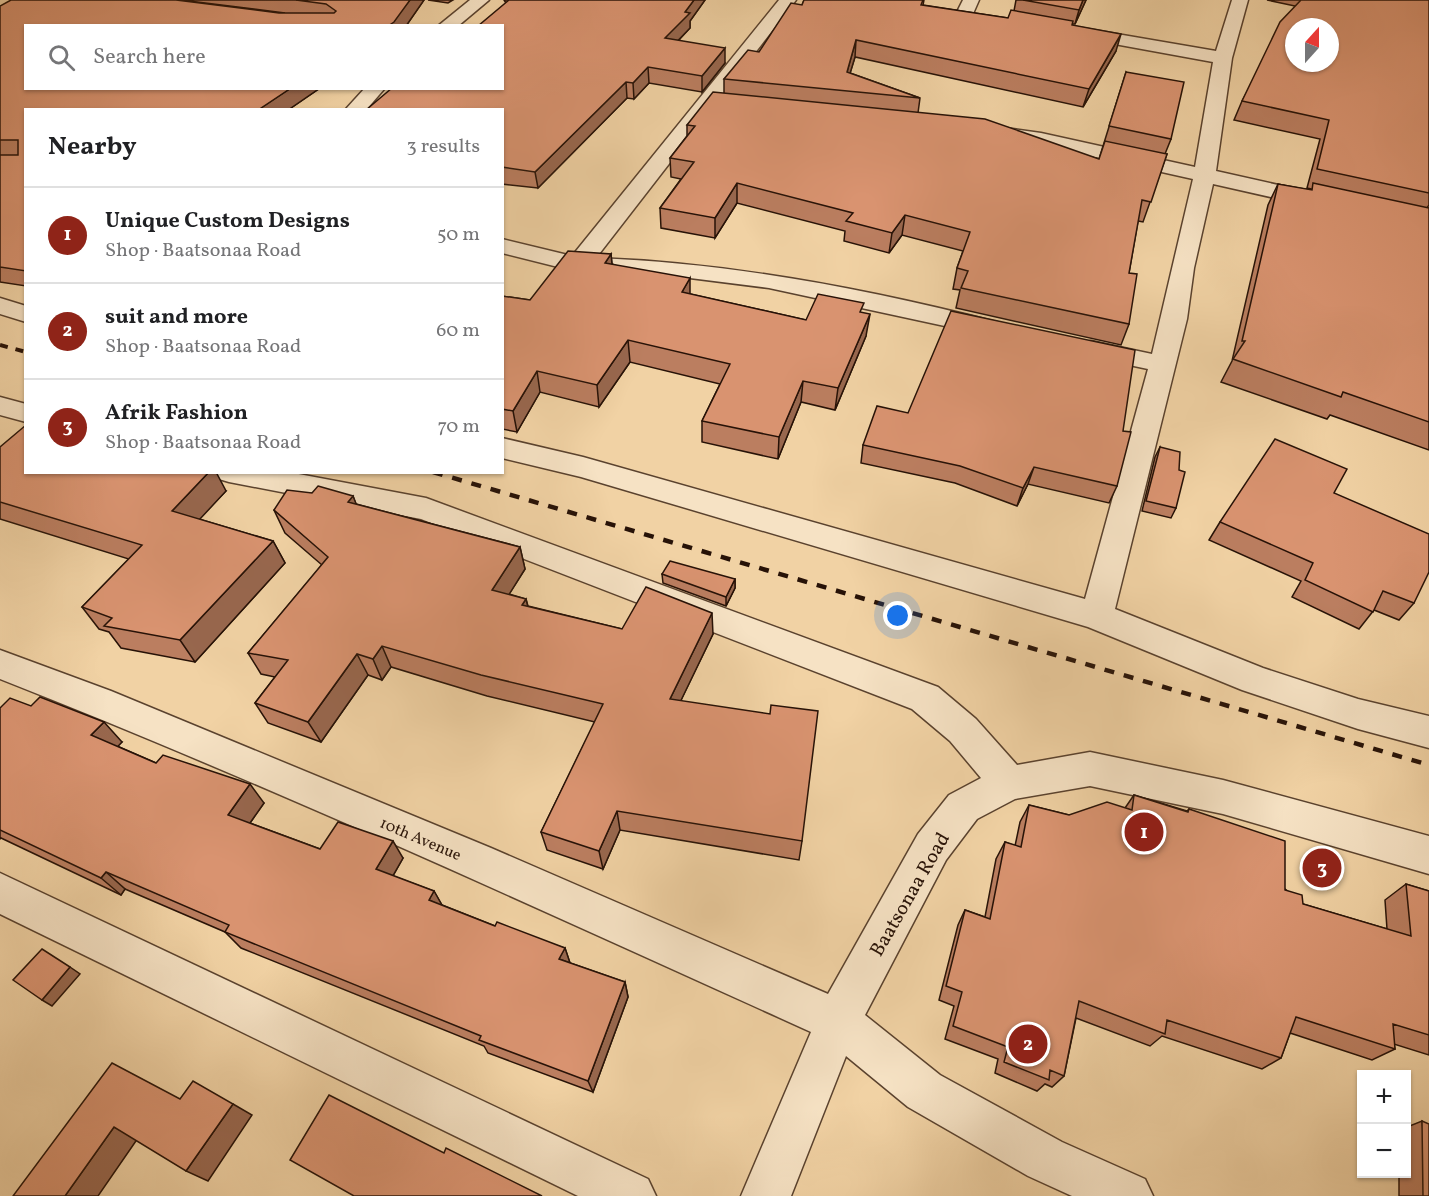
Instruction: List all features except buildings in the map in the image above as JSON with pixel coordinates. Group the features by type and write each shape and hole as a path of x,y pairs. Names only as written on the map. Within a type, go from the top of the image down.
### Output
{"street":[{"path":"449,24 481,0"},
{"path":"578,265 788,0"},
{"path":"1097,616 1174,319 1182,268 1204,177 1223,58 1240,0"},
{"path":"945,9 968,6 989,16"},
{"path":"1060,29 1223,58"},
{"path":"357,108 374,90"},
{"path":"706,104 728,106"},
{"path":"979,130 1041,139 1204,177 1339,205"},
{"path":"504,246 578,265 666,268 769,281 1011,332"},
{"path":"0,306 24,314"},
{"path":"1069,345 1162,364"},
{"path":"0,406 24,412"},
{"path":"504,448 583,467 1097,616 1254,680 1358,714 1429,732"},
{"path":"241,474 426,509 925,698 963,730 1009,783"},
{"name":"10th Avenue","path":"0,664 98,702 477,861 838,1021 924,1091 1045,1159 1128,1196"},
{"name":"Baatsonaa Road","path":"766,1196 838,1021 932,847 963,807 1009,783 1090,770 1223,797 1429,855"},
{"path":"0,893 631,1196"}],"railway":[{"path":"0,345 24,351"},
{"path":"440,474 1429,765"}],"place":[{"name":"Unique Custom Designs","path":"1144,832"},
{"name":"Afrik Fashion","path":"1322,868"},
{"name":"suit and more","path":"1028,1044"}]}
